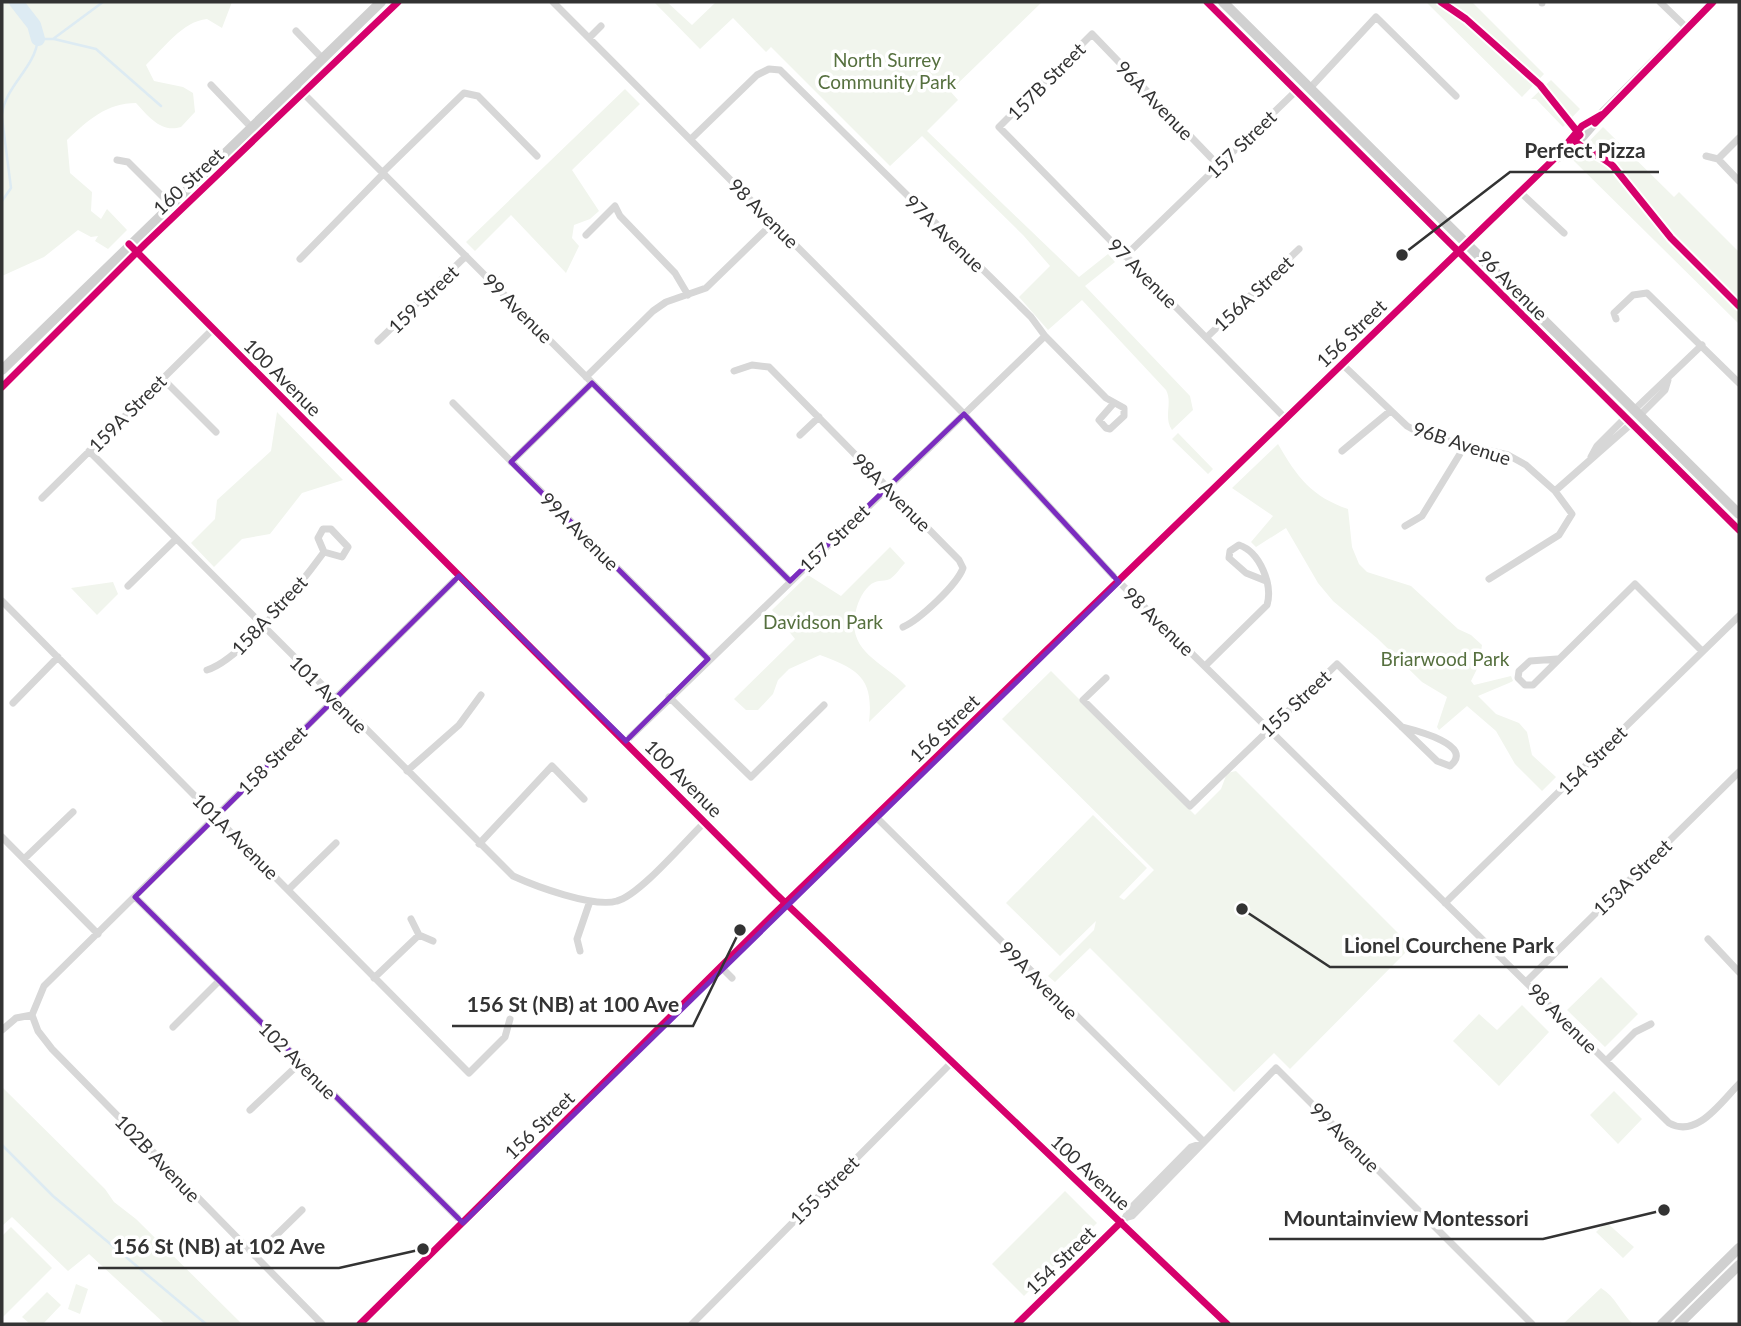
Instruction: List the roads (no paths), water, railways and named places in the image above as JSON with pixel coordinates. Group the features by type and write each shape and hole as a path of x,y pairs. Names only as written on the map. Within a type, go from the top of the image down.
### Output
{"main road":[{"name":"160 Street","path":"2,370 299,88 322,58 381,2"},
{"name":"160 Street","path":"2,387 170,204 251,127 398,2"},
{"name":"96 Avenue","path":"1207,2 1296,91 1739,514"},
{"name":"96 Avenue","path":"1223,2 1310,88 1461,247"},
{"name":"156 Street","path":"360,1324 720,967 1461,247 1554,159 1569,152 1601,114 1713,2"},
{"path":"1256,51 1274,62 1299,86 1310,88"},
{"name":"100 Avenue","path":"132,248 786,903 1123,1220 1227,1324"},
{"name":"96 Avenue","path":"1635,417 1739,530"},
{"name":"154 Street","path":"1017,1324 1123,1220"},
{"path":"1662,1324 1739,1248"},
{"path":"1679,1324 1739,1265"}],"street":[{"name":"98 Avenue","path":"553,2 964,414 1119,582 1669,1123 1683,1128 1702,1120 1739,1084"},
{"path":"1660,2 1687,28"},
{"path":"1310,88 1376,18 1456,96"},
{"path":"589,38 601,26"},
{"path":"296,31 322,58"},
{"name":"157B Street","path":"999,127 1092,34"},
{"name":"96A Avenue","path":"1092,34 1219,166"},
{"name":"97A Avenue","path":"691,139 757,75 773,69 786,75 1031,317 1045,336 1114,403"},
{"path":"211,85 251,127"},
{"name":"99 Avenue","path":"299,88 790,580"},
{"name":"157 Street","path":"1125,256 1296,91"},
{"path":"300,259 457,97 464,93 478,96 537,156"},
{"name":"97 Avenue","path":"999,127 1286,419"},
{"path":"1718,159 1739,138"},
{"path":"1706,156 1718,159 1739,181"},
{"path":"117,160 128,162 170,204"},
{"path":"1519,191 1564,233"},
{"path":"586,235 615,206 620,216 676,273 688,295"},
{"path":"511,462 653,311 666,302 712,283 773,223"},
{"name":"156A Street","path":"1207,337 1299,249"},
{"name":"159 Street","path":"378,341 467,256"},
{"path":"1616,319 1614,313 1633,295 1647,292 1739,383"},
{"name":"159A Street","path":"42,498 213,329"},
{"name":"157 Street","path":"625,741 1045,336"},
{"path":"1489,579 1528,557 1563,531 1572,514 1555,491 1590,458 1597,446 1665,390 1668,380 1702,345"},
{"name":"96B Avenue","path":"1342,364 1389,412 1418,432 1513,458 1555,491"},
{"name":"98A Avenue","path":"734,371 752,365 769,367 957,557 963,568 954,582 912,623 903,626"},
{"path":"162,378 216,432"},
{"name":"99A Avenue","path":"453,403 708,659"},
{"path":"1342,451 1389,412"},
{"path":"800,435 819,417"},
{"path":"1405,526 1422,516 1466,444"},
{"name":"101 Avenue","path":"89,451 513,876 590,901"},
{"name":"158A Street","path":"323,528 331,529 348,547 342,557 324,552 318,538 323,528"},
{"path":"128,586 175,540"},
{"path":"1205,666 1267,605 1270,595 1266,581 1255,556 1239,545 1230,551 1229,558 1236,567 1266,581"},
{"name":"158A Street","path":"207,670 226,661 261,626 301,584 324,552"},
{"name":"158 Street","path":"32,1015 44,986 459,576"},
{"path":"1557,659 1530,660 1519,671 1518,678 1525,685 1533,685 1635,584 1702,651"},
{"name":"101A Avenue","path":"2,601 469,1073 505,1037 510,1019"},
{"name":"154 Street","path":"1445,903 1739,616"},
{"path":"13,703 58,657"},
{"name":"155 Street","path":"1106,678 1083,700 1190,806 1337,664 1437,761 1450,766 1454,763 1454,749 1441,740 1402,727"},
{"path":"407,771 459,725 481,695"},
{"path":"668,697 751,777 824,705"},
{"path":"479,844 552,766 584,799"},
{"name":"153A Street","path":"1526,982 1739,772"},
{"path":"24,859 73,812"},
{"name":"99A Avenue","path":"876,817 1202,1143"},
{"path":"580,951 577,939 590,901 612,903 632,893 705,822"},
{"path":"2,837 97,934"},
{"path":"289,889 336,842"},
{"name":"102 Avenue","path":"135,897 463,1223"},
{"path":"411,919 419,935 433,941"},
{"path":"374,978 419,935"},
{"path":"1708,939 1739,972"},
{"path":"720,967 733,978"},
{"path":"173,1027 219,981"},
{"path":"2,1030 16,1018 32,1015"},
{"name":"102B Avenue","path":"32,1015 38,1031 52,1049 323,1324"},
{"path":"1606,1061 1635,1032 1651,1024"},
{"name":"155 Street","path":"694,1321 952,1062"},
{"path":"250,1110 300,1063"},
{"name":"99 Avenue","path":"1276,1068 1532,1324"},
{"name":"154 Street","path":"1123,1220 1132,1216 1197,1152 1202,1143 1276,1068"},
{"path":"255,1256 302,1210"}],"waterway":[{"path":"16,2 34,25 38,39"},
{"path":"2,114 9,94 32,59 38,39 53,39 103,2"},
{"path":"54,39 96,49 161,106"},
{"path":"2,118 11,188 2,201"},
{"path":"2,1145 53,1196 206,1324"}],"place":[{"name":"Perfect Pizza","path":"1402,255"},
{"name":"Lionel Courchene Park","path":"1242,909"},
{"name":"156 St (NB) at 100 Ave","path":"740,930"},
{"name":"Mountainview Montessori","path":"1664,1210"},
{"name":"156 St (NB) at 102 Ave","path":"423,1249"}],"park label":[{"name":"North Surrey Community Park","path":"887,70"},
{"name":"Davidson Park","path":"823,621"},
{"name":"Briarwood Park","path":"1445,658"}]}
